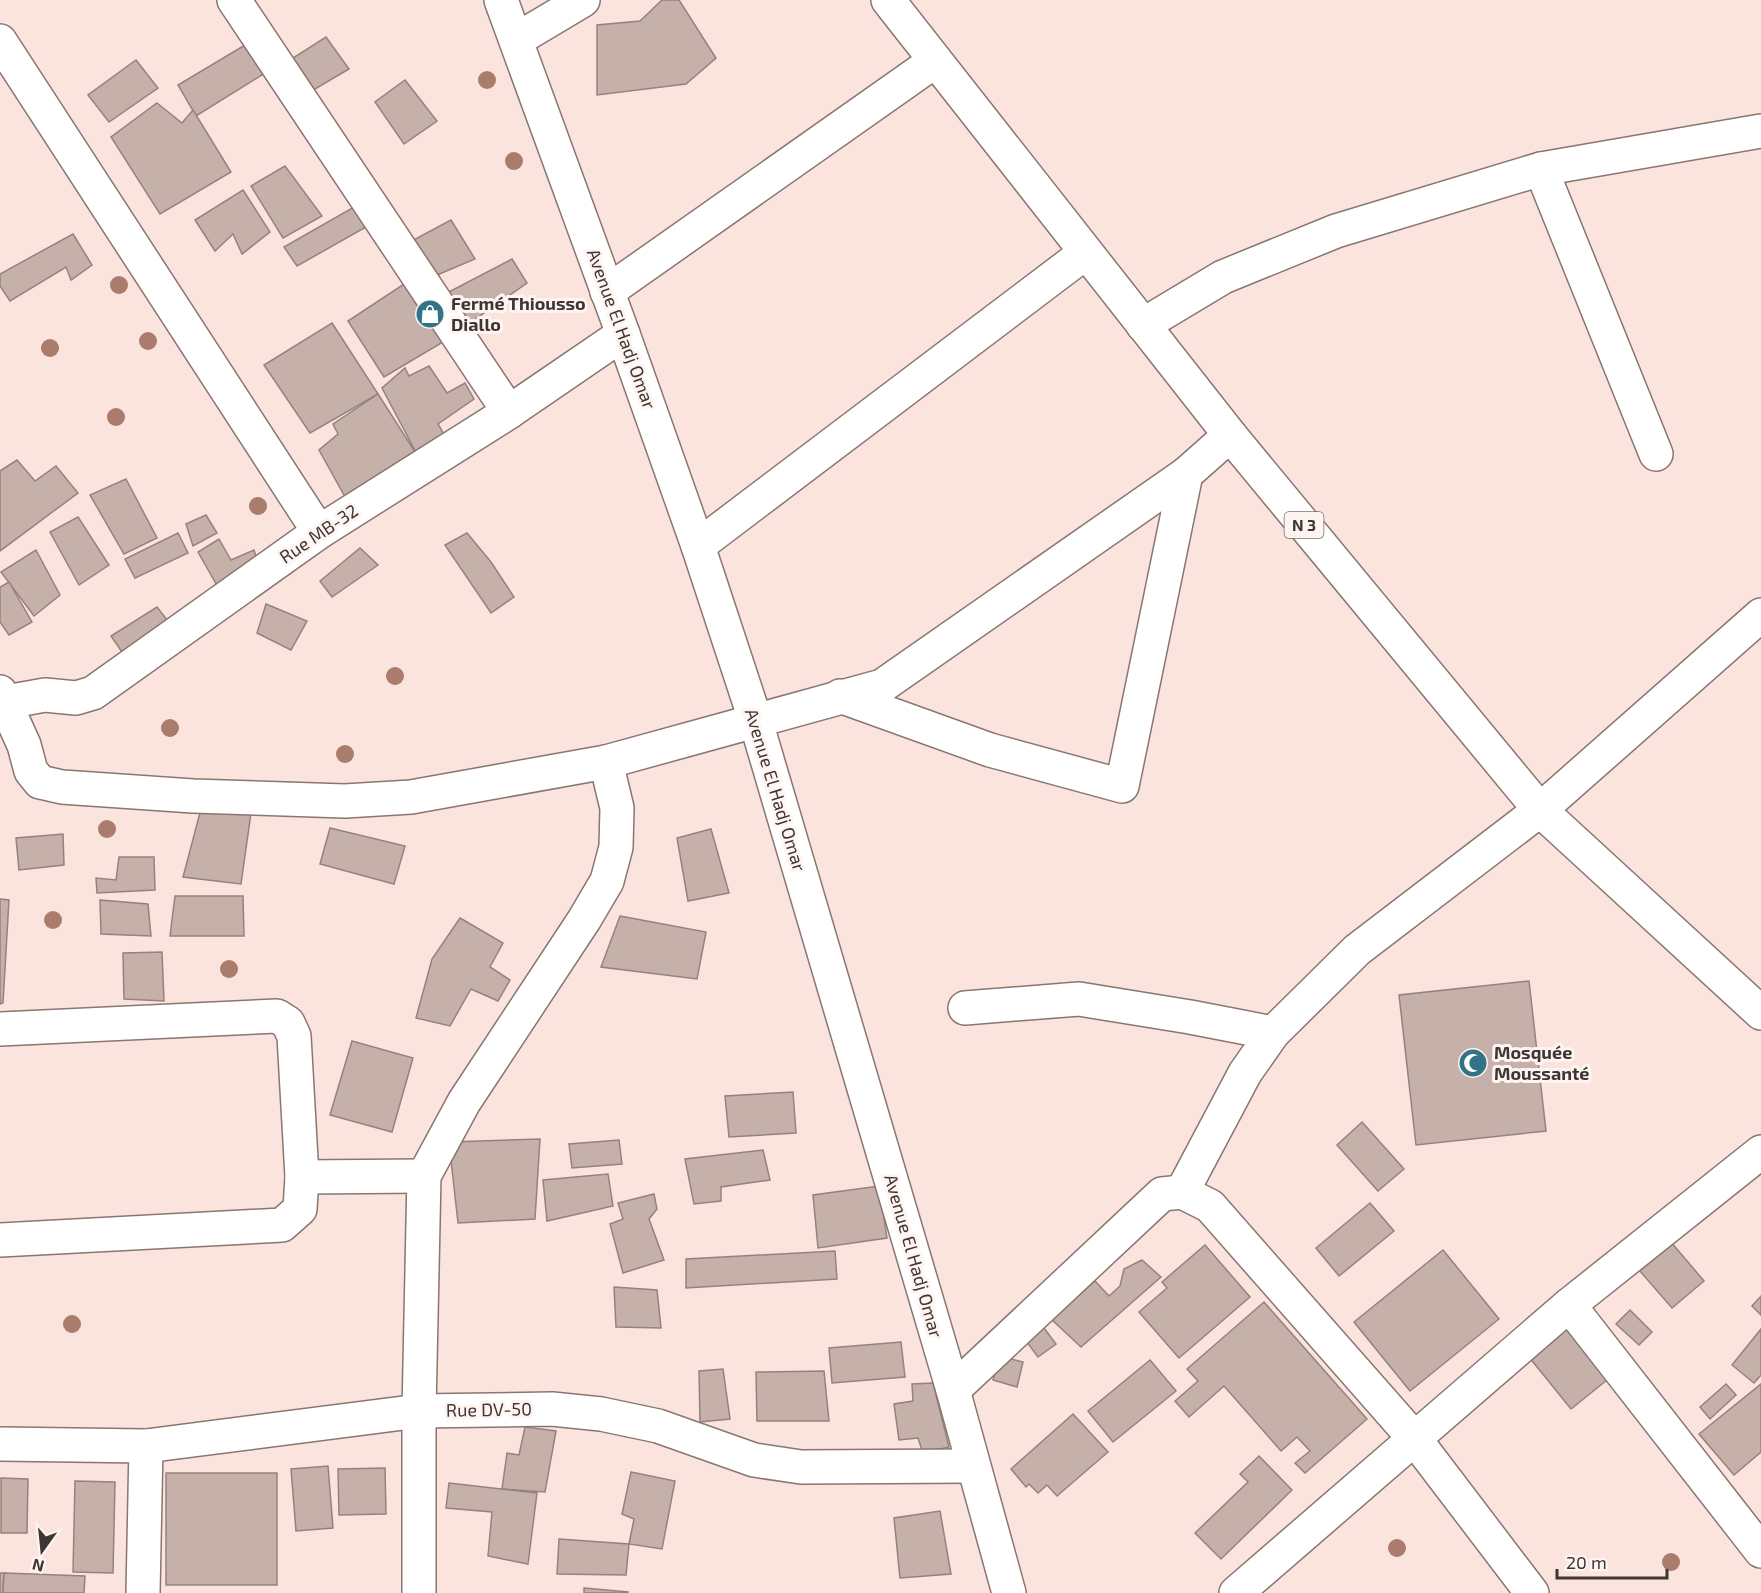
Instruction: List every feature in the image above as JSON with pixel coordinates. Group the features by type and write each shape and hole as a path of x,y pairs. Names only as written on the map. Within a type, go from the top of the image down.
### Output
{"street":[{"path":"234,0 509,412"},
{"name":"Avenue El Hadj Omar","path":"501,0 698,546 756,722 953,1390 1009,1593"},
{"path":"516,40 583,0"},
{"name":"N 3","path":"888,0 1230,435 1540,810 1761,1013"},
{"path":"0,41 319,532"},
{"path":"607,292 935,61"},
{"path":"1143,326 1223,277 1326,236 1541,169 1761,131"},
{"path":"1541,169 1656,454"},
{"path":"698,546 1085,253"},
{"name":"Rue MB-32","path":"3,697 45,695 76,698 93,693 319,532 509,412 623,334"},
{"path":"3,697 24,745 31,771 40,782 62,787 181,795 345,801 411,796 606,762 882,686 1186,474 1230,435"},
{"path":"840,696 990,750 1122,786 1186,474"},
{"path":"1182,1192 1245,1073 1273,1033 1357,950 1540,810 1761,615"},
{"path":"419,1593 419,1411 424,1176 464,1102 584,920 606,881 616,847 618,808 606,762"},
{"path":"965,1008 1079,999 1273,1033"},
{"path":"0,1029 277,1016 288,1023 294,1036 302,1177 300,1209 282,1225 0,1240"},
{"path":"1236,1593 1569,1305 1761,1152"},
{"path":"302,1177 424,1176"},
{"path":"953,1390 1162,1194 1182,1192 1210,1206 1414,1438 1532,1593"},
{"path":"1569,1305 1761,1551"},
{"name":"Rue DV-50","path":"0,1444 146,1446 419,1411 552,1409 602,1414 658,1426 754,1460 801,1467 973,1466"},
{"path":"143,1593 146,1446"}],"building":[{"path":"662,0 679,0 716,58 686,84 597,95 597,25 640,21"},
{"path":"326,37 349,69 310,92 293,58"},
{"path":"245,45 265,73 196,116 178,85"},
{"path":"136,60 158,88 109,122 88,95"},
{"path":"405,80 437,121 404,144 375,102"},
{"path":"157,103 182,123 193,110 231,172 160,214 111,137"},
{"path":"285,166 322,216 283,238 251,186"},
{"path":"243,190 270,232 242,254 233,234 215,251 195,220"},
{"path":"354,207 366,227 297,266 284,247"},
{"path":"451,220 475,259 430,278 406,244"},
{"path":"73,234 92,265 71,280 66,267 10,301 0,286 0,274"},
{"path":"512,259 527,283 467,325 443,295"},
{"path":"407,282 448,339 384,377 348,321"},
{"path":"332,323 378,394 310,433 264,365"},
{"path":"429,366 447,393 465,383 474,399 438,424 449,443 419,458 382,388 405,368 409,376"},
{"path":"378,394 419,458 359,497 344,495 319,450 338,434 333,424"},
{"path":"17,460 35,481 56,466 78,493 0,551 0,471"},
{"path":"126,479 157,538 124,554 90,495"},
{"path":"206,515 217,533 193,546 186,524"},
{"path":"78,517 109,565 79,585 50,532"},
{"path":"178,533 188,553 135,578 125,559"},
{"path":"467,533 491,562 514,597 491,613 445,545"},
{"path":"219,539 231,560 254,550 259,566 219,589 198,552"},
{"path":"360,548 378,565 332,597 320,581"},
{"path":"36,550 60,595 34,616 1,572"},
{"path":"9,582 32,622 9,635 0,622 0,587"},
{"path":"266,604 307,621 291,650 257,633"},
{"path":"157,607 171,625 124,655 111,636"},
{"path":"202,805 251,813 241,884 183,877"},
{"path":"330,828 405,846 394,884 320,864"},
{"path":"711,829 729,893 688,901 677,838"},
{"path":"63,834 64,865 19,870 16,838"},
{"path":"119,857 154,857 155,890 97,893 96,878 116,880"},
{"path":"175,896 243,896 244,936 170,936"},
{"path":"0,899 9,900 3,1003 0,1004"},
{"path":"100,900 148,904 151,936 101,934"},
{"path":"620,916 706,932 697,979 601,967"},
{"path":"460,918 503,943 490,967 510,980 498,1001 471,989 450,1026 416,1018 432,959"},
{"path":"162,952 164,1001 124,999 123,953"},
{"name":"Mosquée Moussanté","path":"1529,981 1546,1131 1416,1145 1399,995"},
{"path":"352,1041 413,1058 392,1132 330,1115"},
{"path":"793,1092 796,1133 729,1137 725,1096"},
{"path":"1362,1122 1404,1169 1378,1191 1337,1145"},
{"path":"540,1139 535,1219 458,1223 449,1142"},
{"path":"619,1140 622,1164 572,1168 569,1144"},
{"path":"763,1150 770,1180 721,1187 721,1201 694,1204 685,1159"},
{"path":"608,1174 613,1206 547,1221 543,1180"},
{"path":"879,1186 887,1238 818,1248 813,1195"},
{"path":"654,1194 657,1209 649,1219 664,1260 623,1273 610,1224 623,1219 618,1203"},
{"path":"1370,1203 1394,1231 1339,1276 1316,1248"},
{"path":"1665,1235 1704,1281 1672,1308 1633,1263"},
{"path":"1205,1245 1250,1297 1179,1358 1139,1312 1167,1288 1162,1282"},
{"path":"1443,1250 1499,1319 1410,1391 1354,1322"},
{"path":"835,1251 837,1279 686,1288 686,1259"},
{"path":"1142,1260 1161,1277 1081,1347 1051,1319 1095,1281 1109,1296 1120,1286 1124,1269"},
{"path":"614,1287 657,1290 661,1328 616,1327"},
{"path":"1761,1296 1761,1315 1752,1306"},
{"path":"1264,1302 1367,1419 1305,1473 1295,1463 1310,1451 1297,1437 1281,1451 1224,1386 1189,1417 1175,1401 1198,1381 1187,1369"},
{"path":"1630,1310 1652,1332 1639,1345 1616,1324"},
{"path":"1041,1324 1056,1344 1038,1357 1023,1337"},
{"path":"1569,1324 1612,1376 1571,1409 1529,1357"},
{"path":"1761,1329 1761,1375 1754,1383 1732,1365"},
{"path":"901,1342 905,1377 832,1383 829,1348"},
{"path":"999,1356 1023,1362 1017,1387 993,1380"},
{"path":"1150,1360 1176,1391 1113,1442 1088,1411"},
{"path":"723,1369 730,1419 700,1422 699,1371"},
{"path":"824,1371 829,1421 757,1421 756,1372"},
{"path":"933,1383 949,1447 923,1453 918,1438 899,1440 894,1404 913,1401 912,1384"},
{"path":"1726,1384 1736,1395 1710,1419 1700,1407"},
{"path":"1761,1384 1761,1452 1734,1475 1699,1434"},
{"path":"1073,1414 1108,1452 1057,1496 1047,1485 1038,1493 1029,1484 1026,1487 1011,1469"},
{"path":"525,1427 556,1431 545,1492 502,1489 507,1453 519,1455"},
{"path":"1259,1456 1292,1490 1221,1559 1195,1533 1248,1482 1240,1474"},
{"path":"328,1466 333,1528 296,1531 291,1469"},
{"path":"385,1468 386,1514 339,1515 338,1469"},
{"path":"631,1472 675,1481 662,1549 629,1544 634,1519 622,1514"},
{"path":"166,1473 277,1473 277,1585 166,1585"},
{"path":"1,1478 28,1479 27,1533 1,1533"},
{"path":"75,1481 115,1482 113,1573 73,1572"},
{"path":"449,1483 537,1493 528,1564 488,1556 492,1512 446,1508"},
{"path":"940,1511 951,1574 900,1578 894,1518"},
{"path":"559,1539 629,1544 626,1575 557,1574"},
{"path":"0,1573 4,1573 3,1593 0,1593"},
{"path":"4,1573 85,1576 84,1593 3,1593"},
{"path":"584,1588 628,1592 628,1593 584,1593"}],"place":[{"name":"Fermé Thiousso Diallo","path":"430,314"},
{"name":"Mosquée Moussanté","path":"1473,1063"}]}
